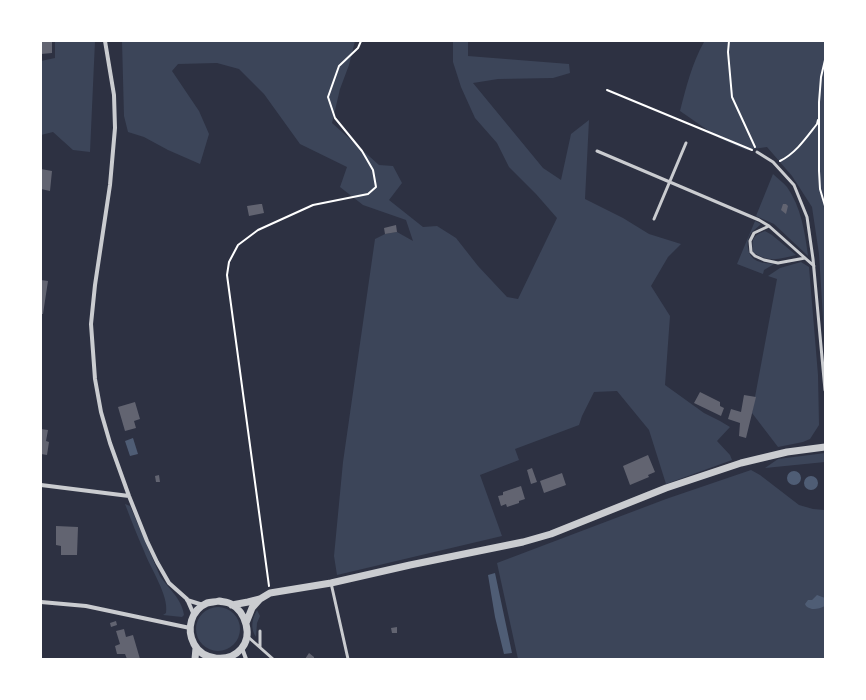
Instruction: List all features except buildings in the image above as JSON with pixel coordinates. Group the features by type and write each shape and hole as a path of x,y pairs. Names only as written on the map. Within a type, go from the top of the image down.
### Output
{"street":[{"path":"105,41 114,95 114,128 110,185 95,285 91,324 95,379 101,412 110,443 129,496 157,562 169,583 187,599 204,606"},
{"path":"232,605 260,599 270,593 331,583 523,542 550,534 666,488 741,463 787,452 825,447"},
{"path":"41,485 129,496"},
{"path":"187,599 194,615"},
{"path":"246,623 252,608 260,599"},
{"path":"219,601 232,605 240,611 246,623 247,636 242,648 227,658 209,658 196,648 191,638 190,628 194,615 208,603 219,601"},
{"path":"41,602 86,606 190,628"},
{"path":"195,659 196,648"},
{"path":"242,648 246,659"}],"lane":[{"path":"654,219 686,143"},
{"path":"597,151 759,220 769,226 814,266"},
{"path":"756,152 773,162 794,185 807,217 814,266 825,389"},
{"path":"769,226 754,233 750,241 751,252 755,256 764,260 778,263 805,258"},
{"path":"331,583 348,659"},
{"path":"260,631 260,647"},
{"path":"247,636 273,659"}],"path":[{"path":"270,593 227,275 229,262 238,245 258,230 313,205 368,194 376,187 373,170 362,151 335,118 328,97 339,66 358,48 361,41"},
{"path":"729,41 728,52 732,97 756,152"},
{"path":"825,60 819,96 819,171 820,189 825,206"},
{"path":"607,90 756,152"},
{"path":"776,165 794,152 817,124 819,117"}],"shaded area":[{"path":"55,41 95,41 90,152 73,150 53,132 41,135 41,61 55,58"},
{"path":"122,41 355,41 349,65 340,89 332,123 379,165 393,166 402,183 389,200 423,227 437,226 456,238 478,266 507,297 518,299 557,218 509,167 497,143 475,118 461,87 453,62 453,41 468,41 468,56 569,64 570,73 553,78 498,79 473,83 543,168 561,180 571,134 589,120 585,199 623,218 649,234 681,244 668,257 651,286 670,316 665,385 704,413 730,427 717,441 730,455 732,460 666,484 649,430 617,391 594,392 579,425 515,449 519,460 480,475 502,536 337,575 334,556 343,462 375,239 385,234 397,232 413,241 406,220 363,205 340,187 347,167 300,144 264,94 239,69 217,63 178,64 172,71 199,111 209,134 200,164 168,150 144,137 128,132 124,116"},
{"path":"702,41 825,41 825,350 819,254 812,207 792,176 767,147 746,150 719,138 680,111 693,67 704,42"},
{"path":"773,174 784,183 796,203 804,229 808,256 774,224 756,216"},
{"path":"755,221 761,224 749,236 749,253 757,261 774,264 764,270 763,274 737,264"},
{"path":"765,231 796,255 779,259 769,259 753,252 753,241 755,236"},
{"path":"801,262 809,267 818,375 819,425 810,439 803,442 778,447 752,413 777,279 768,276 780,268"},
{"path":"133,438 138,454 130,456 125,441"},
{"path":"825,453 825,462 765,468 778,459"},
{"path":"751,470 760,475 799,505 813,509 825,510 825,659 518,659 497,563 666,499"},
{"path":"794,471 799,473 801,478 799,483 794,485 789,483 787,478 789,473"},
{"path":"811,476 816,478 818,483 816,488 811,490 806,488 804,483 806,478"},
{"path":"125,504 130,506 160,576 181,604 184,615 182,617 163,615 166,613 165,598"},
{"path":"495,573 512,653 504,654 495,617 488,575"},
{"path":"817,595 825,598 825,606 811,609 806,606 805,604 808,600 812,600"},
{"path":"214,607 222,607 227,608 234,613 239,620 239,638 234,645 227,650 214,651 206,648 199,641 196,633 196,625 199,617 206,610"},
{"path":"257,610 260,616 257,623 256,637 252,624"}]}
